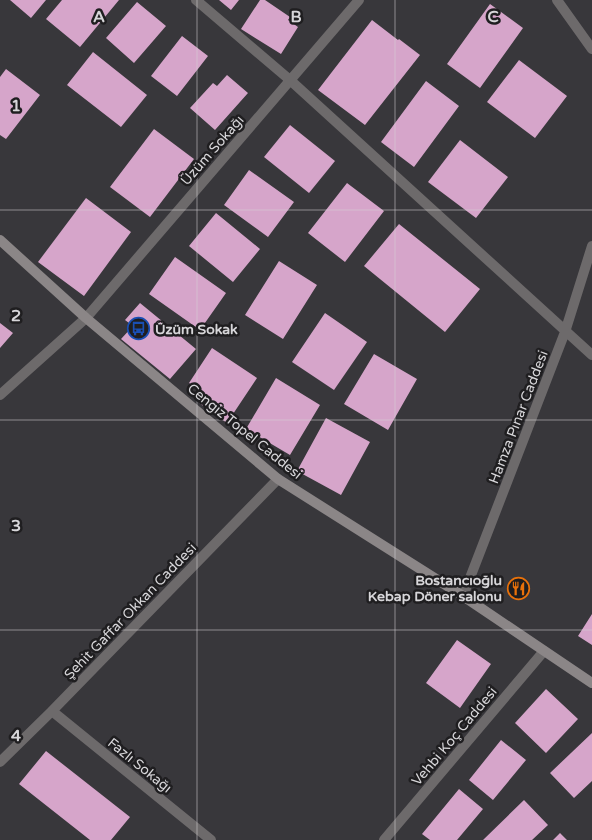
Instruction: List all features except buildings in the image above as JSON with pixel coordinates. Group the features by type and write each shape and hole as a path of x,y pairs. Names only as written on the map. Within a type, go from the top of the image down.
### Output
{"main road":[{"name":"Cengiz Topel Caddesi","path":"0,240 86,318 278,479 463,596 592,683"}],"street":[{"path":"196,0 290,80 592,355"},
{"name":"Üzüm Sokağı","path":"0,395 86,318 359,0"},
{"path":"557,0 592,49"},
{"name":"Hamza Pınar Caddesi","path":"463,596 565,332 592,246"},
{"name":"Şehit Gaffar Okkan Caddesi","path":"0,762 278,479"},
{"name":"Vehbi Koç Caddesi","path":"390,838 544,651"},
{"name":"Fazlı Sokağı","path":"52,711 212,840"}],"place":[{"name":"Üzüm Sokak","path":"139,329"},
{"name":"Bostancıoğlu Kebap Döner salonu","path":"518,588"}]}
